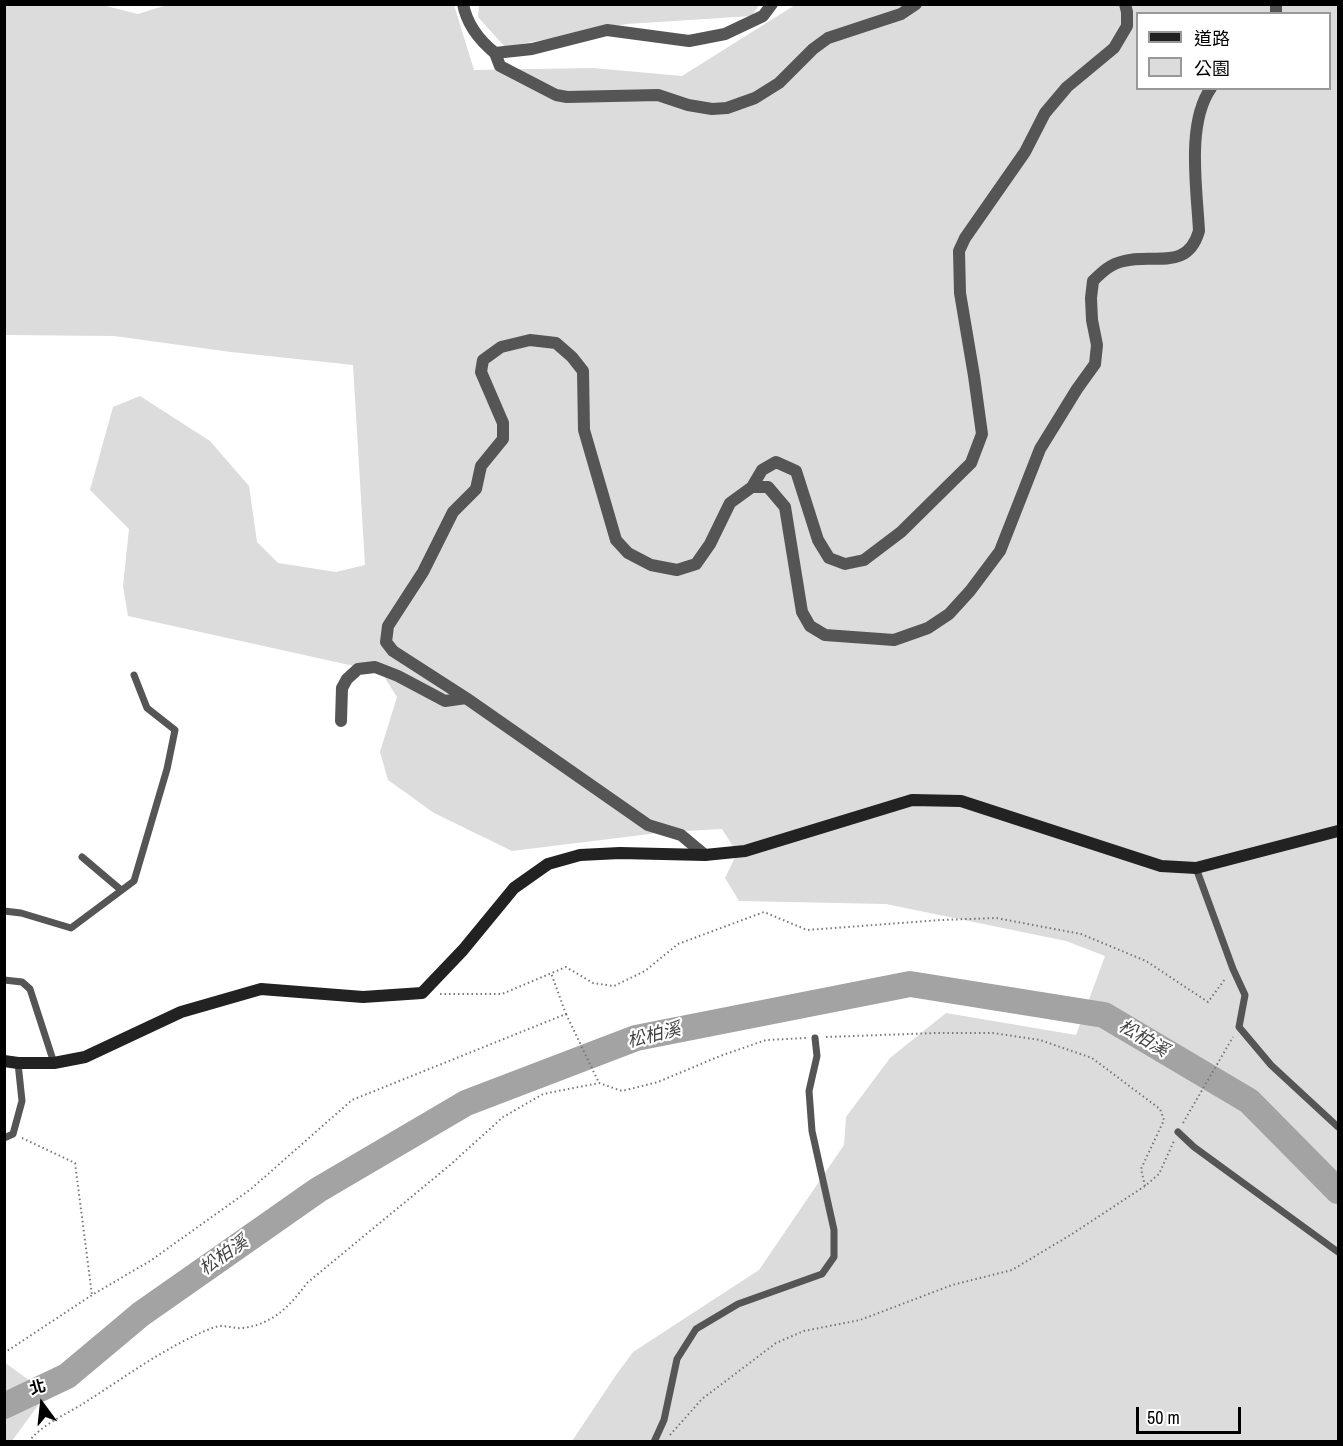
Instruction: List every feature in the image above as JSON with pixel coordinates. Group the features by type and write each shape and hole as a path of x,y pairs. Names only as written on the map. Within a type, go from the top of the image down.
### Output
{"main road":[{"path":"4,1061 18,1064 54,1063 85,1057 181,1012 261,989 363,997 422,993 463,950 514,888 548,864 580,855 620,853 705,855 745,851 912,800 961,801 1161,866 1196,868 1338,831"}],"street":[{"path":"463,4 465,17 481,41 495,54 500,66 556,95 567,97 658,94 688,105 712,109 727,108 755,98 779,83 813,49 828,38 901,14 916,4"},
{"path":"495,54 532,49 607,30 689,41 725,34 763,16 772,4"},
{"path":"705,855 681,835 648,825 466,698 393,651 386,642 388,626 423,572 453,512 476,489 481,466 503,439 503,423 481,372 483,360 501,347 530,339 556,343 583,371 584,430 616,540 628,553 651,565 676,570 696,564 710,544 730,503 752,487 762,470 776,462 796,471 818,540 829,558 845,564 864,560 901,532 971,464 982,434 960,293 959,251 965,238 1024,152 1045,113 1067,87 1114,48 1127,26 1125,4"},
{"path":"752,487 768,487 784,507 802,612 810,626 825,635 894,640 928,628 949,614 970,591 999,551 1040,449 1095,364 1092,281 1109,266 1125,260 1177,258 1188,252 1196,241 1199,231 1195,129 1204,98 1210,90"},
{"path":"341,721 342,688 347,679 358,669 375,667 398,676 445,701 466,698"}],"lane":[{"path":"4,910 71,928 134,881 167,769 175,730 147,708 134,675"},
{"path":"82,857 121,890"},
{"path":"1196,868 1233,969 1245,995 1239,1027 1271,1065 1338,1127"},
{"path":"4,980 22,982 30,989 54,1063"},
{"path":"654,1442 664,1420 677,1359 696,1329 738,1304 822,1274 834,1257 834,1230 812,1131 809,1091 817,1056 815,1038"},
{"path":"4,1138 13,1134 22,1101 18,1064"},
{"path":"1178,1132 1194,1147 1338,1252"}],"path":[{"path":"422,993 502,994 566,967 593,983 614,986 645,971 678,944 764,912 807,930 996,918 1081,934 1146,962 1208,1002 1233,969"},
{"path":"551,973 566,1014 599,1083"},
{"path":"4,1353 92,1295 150,1261 250,1190 352,1100 566,1014"},
{"path":"664,1442 702,1399 776,1343 804,1332 860,1320 952,1285 1012,1270 1145,1186 1159,1174 1178,1132 1239,1027"},
{"path":"29,1442 33,1435 155,1359 202,1333 219,1326 241,1328 278,1316 292,1304 307,1283 450,1165 503,1117 543,1094 599,1083 622,1091 658,1082 766,1040 993,1033 1040,1040 1092,1058 1160,1109 1164,1120 1141,1169 1145,1186"},
{"path":"13,1134 75,1163 92,1295"},
{"path":"4,1438 10,1442"}],"green space":[{"path":"170,4 454,5 474,70 593,68 682,76 795,5 1338,5 1338,1441 572,1441 633,1352 759,1270 844,1145 846,1117 890,1058 946,1013 1076,1035 1105,956 1066,941 886,904 739,901 725,878 737,853 722,829 666,832 512,851 434,813 388,780 380,752 397,697 381,672 128,616 123,586 129,529 90,490 113,407 140,396 210,441 249,486 257,542 278,563 336,572 365,565 353,365 114,336 5,335 4,5 102,5 138,14"},
{"path":"479,4 759,5 752,16 627,24 505,47 478,17"},
{"path":"4,1362 47,1393 12,1441 5,1441"}],"waterway":[{"name":"松柏溪","path":"4,1406 67,1376 141,1314 318,1190 466,1103 636,1038 910,984 1104,1015 1249,1101 1338,1191"}]}
